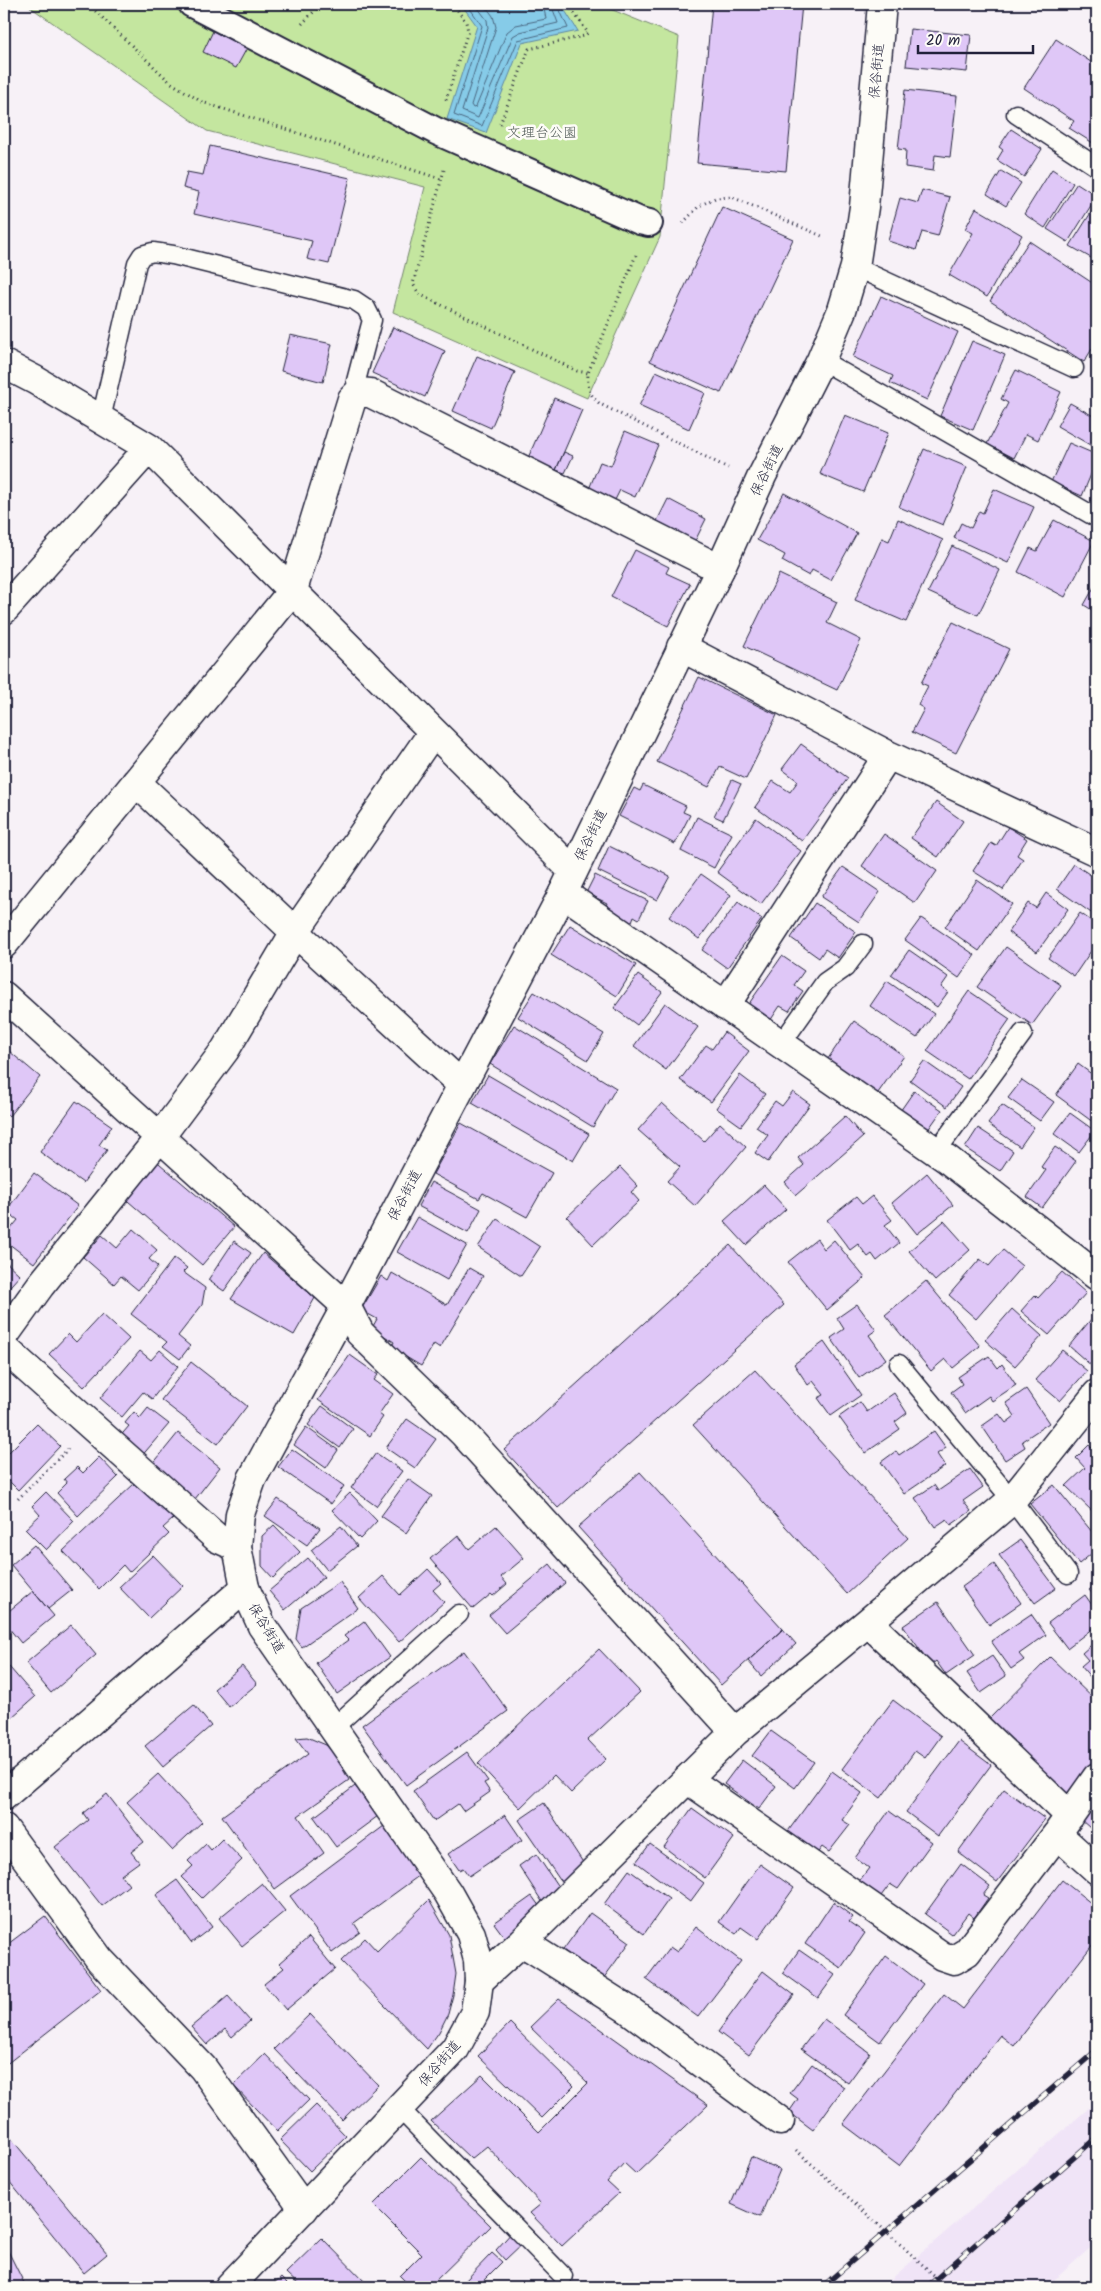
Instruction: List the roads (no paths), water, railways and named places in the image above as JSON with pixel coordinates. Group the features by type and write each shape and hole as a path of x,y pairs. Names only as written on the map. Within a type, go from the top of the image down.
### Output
{"street":[{"path":"192,4 445,135 490,153 640,221 649,223"},
{"name":"保谷街道","path":"230,2287 455,2049 475,2012 479,1982 478,1960 471,1934 448,1893 262,1626 245,1588 237,1547 240,1514 252,1479 346,1306 568,882 720,569 762,476 821,360 842,310 855,267 864,207 882,4"},
{"path":"4,364 35,380 149,448 293,590 432,732 568,882 725,1006 936,1152 1097,1276"},
{"path":"4,944 293,590 352,399 359,392 370,393 720,569"},
{"path":"4,610 149,448"},
{"path":"681,647 888,755 1097,852"},
{"path":"4,1336 40,1286 160,1137 225,1050 295,932 432,732"},
{"path":"725,1006 888,755"},
{"path":"136,782 295,932 462,1084"},
{"path":"4,996 346,1306 360,1333 464,1434 735,1732"},
{"path":"4,1348 217,1538 237,1547"},
{"path":"479,1982 735,1732 1012,1500 1092,1412"},
{"path":"4,1796 245,1588"},
{"path":"868,1622 1064,1825 1097,1870"},
{"path":"687,1779 942,1956 954,1960 967,1952 1064,1825 1097,1777"},
{"path":"4,1828 100,1960 203,2068 304,2209"},
{"path":"522,1942 629,2010 780,2121"}],"lane":[{"path":"1016,114 1097,167"},
{"path":"101,419 137,262 142,254 154,252 173,254 354,300 366,308 372,320 356,381 359,392"},
{"path":"855,267 1074,368"},
{"path":"821,360 1097,518"},
{"path":"781,1044 820,988 845,968 863,944"},
{"path":"936,1152 1023,1033"},
{"path":"899,1364 1012,1500 1068,1574"},
{"path":"333,1728 459,1614"},
{"path":"399,2108 564,2276"}],"water":[{"path":"461,4 557,4 562,6 578,31 522,43 486,133 447,119 477,26"}],"railway":[{"path":"822,2287 1097,2050"},
{"path":"927,2287 1097,2137"}],"park label":[{"name":"文理台公園","path":"542,132"}]}
